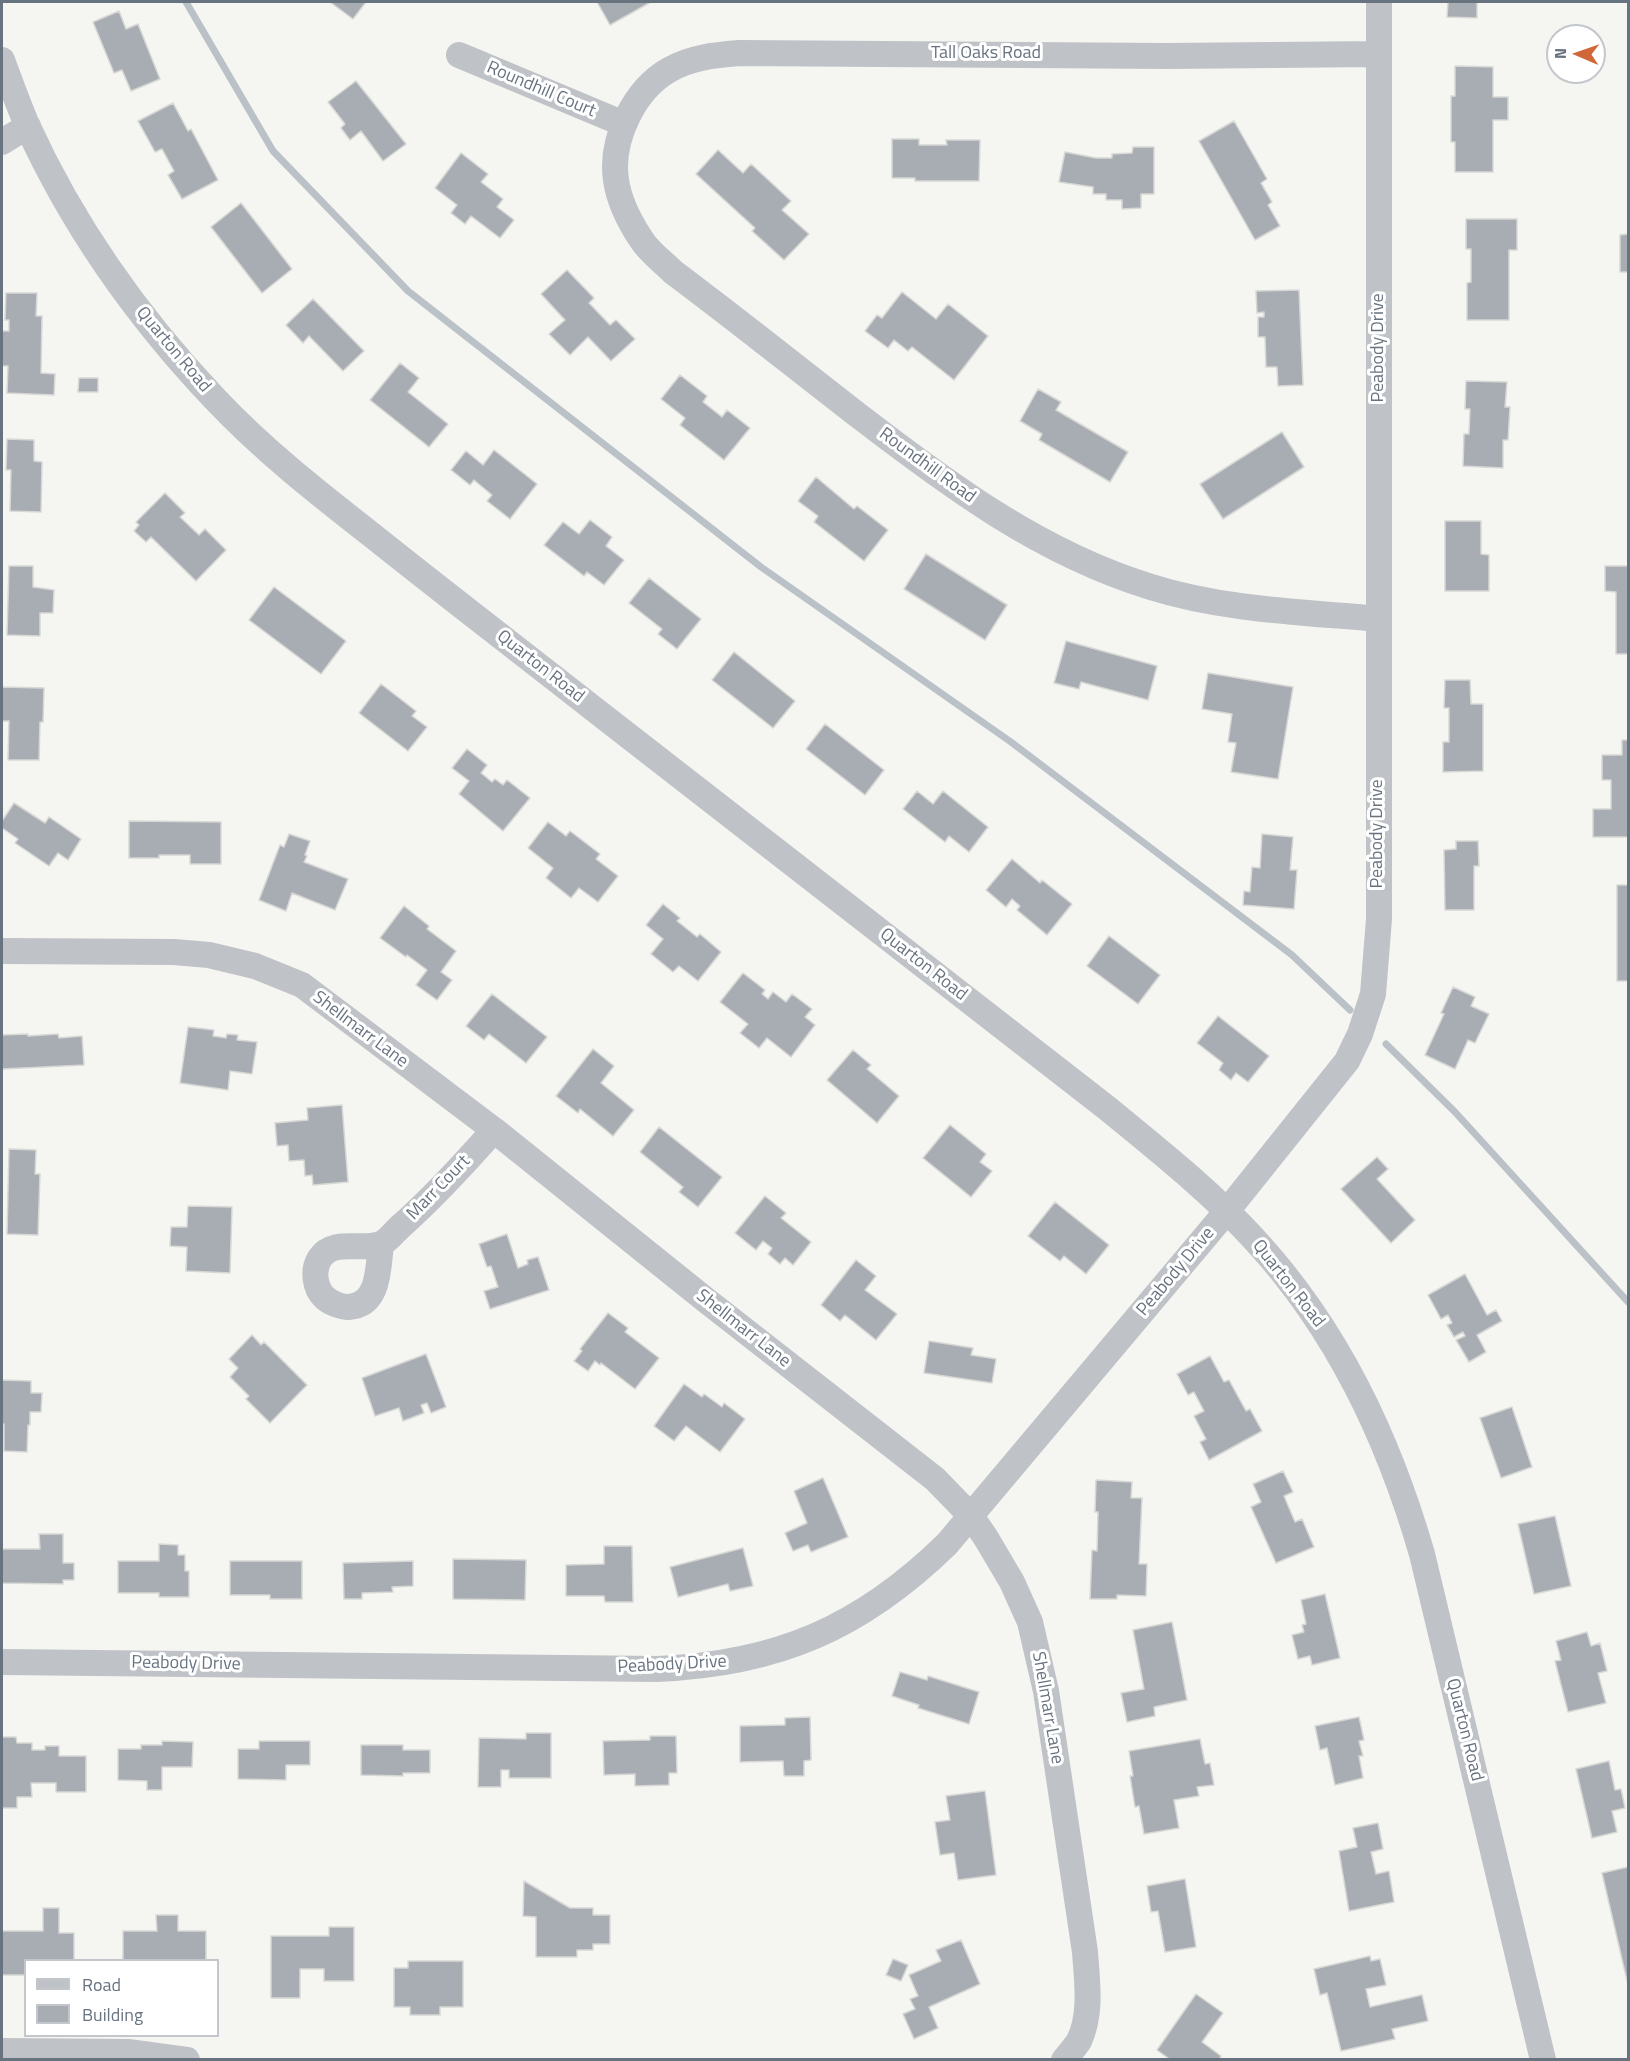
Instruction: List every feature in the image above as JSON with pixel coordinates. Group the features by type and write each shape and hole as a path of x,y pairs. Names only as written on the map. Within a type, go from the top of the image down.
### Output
{"street":[{"name":"Peabody Drive","path":"2,1662 693,1668 731,1662 813,1639 868,1609 924,1566 971,1516 1227,1211 1347,1061 1360,1035 1373,994 1378,919 1379,2"},
{"name":"Tall Oaks Road","path":"624,124 631,109 651,84 669,70 691,60 740,53 1167,56 1378,54"},
{"name":"Roundhill Court","path":"459,55 624,124"},
{"name":"Quarton Road","path":"2,60 28,126 75,214 104,261 144,318 215,400 251,435 290,470 444,593 1107,1108 1194,1180 1227,1211 1275,1263 1305,1301 1353,1379 1392,1462 1408,1507 1422,1554 1543,2060"},
{"name":"Roundhill Road","path":"624,124 618,148 616,179 624,210 642,241 673,272 960,491 1053,548 1098,568 1152,587 1207,601 1241,606 1379,619"},
{"path":"2,142 28,126"},
{"name":"Shellmarr Lane","path":"2,951 174,952 209,955 274,972 302,986 494,1130 707,1301 935,1479 971,1516 1012,1582 1030,1622 1046,1691 1083,1941 1088,1990 1087,2014 1079,2041 1064,2060"},
{"name":"Marr Court","path":"381,1244 446,1184 494,1130"},
{"path":"2,2050 107,2051 187,2060"}],"building":[{"path":"330,2 366,2 353,19"},
{"path":"597,2 651,2 610,25"},
{"path":"1448,2 1477,2 1477,18 1447,17"},
{"path":"119,11 126,29 138,24 160,79 131,91 122,70 114,73 93,22"},
{"path":"1455,66 1493,67 1493,97 1508,97 1508,120 1493,120 1493,172 1455,172 1455,142 1451,142 1451,96 1455,96"},
{"path":"356,81 406,144 383,161 361,131 350,140 341,128 345,124 328,102"},
{"path":"173,103 188,131 191,129 218,180 182,199 168,175 174,171 162,149 155,152 138,121"},
{"path":"1234,121 1267,179 1261,183 1272,202 1268,205 1280,226 1255,240 1199,141"},
{"path":"892,139 919,139 919,145 947,145 946,140 980,140 979,181 915,181 915,178 892,178"},
{"path":"1133,147 1154,147 1154,194 1141,194 1141,208 1122,209 1122,200 1106,200 1106,194 1093,194 1093,187 1059,182 1065,152 1096,158 1112,158 1112,154 1132,153"},
{"path":"718,150 743,173 751,164 791,201 782,210 809,234 784,260 752,231 755,228 696,174"},
{"path":"461,153 488,174 481,182 503,199 497,207 514,220 500,238 471,216 465,224 451,213 457,205 435,188"},
{"path":"241,203 292,269 262,293 211,227"},
{"path":"1466,219 1517,219 1517,250 1509,250 1509,320 1467,320 1467,283 1471,282 1471,249 1466,249"},
{"path":"1628,234 1628,272 1620,272 1620,235"},
{"path":"567,270 594,298 589,303 610,325 616,320 635,339 611,361 588,337 570,355 549,334 565,320 541,294"},
{"path":"1299,290 1303,385 1278,386 1277,367 1266,367 1265,337 1258,337 1258,317 1264,317 1264,312 1257,313 1256,291"},
{"path":"902,292 936,319 948,304 988,336 954,380 912,347 908,351 894,340 888,348 865,331 877,315 882,318"},
{"path":"6,293 37,293 36,316 42,316 41,373 55,374 54,395 7,393 8,366 2,366 2,331 9,331 9,320 5,320"},
{"path":"313,299 364,351 343,371 309,336 303,343 286,325"},
{"path":"400,363 419,378 408,392 448,424 429,447 370,400"},
{"path":"680,375 707,396 703,402 722,417 727,410 750,428 724,460 680,425 685,418 661,399"},
{"path":"79,378 98,378 98,392 78,392"},
{"path":"1466,381 1507,382 1505,407 1510,407 1508,440 1503,440 1503,468 1463,466 1464,434 1469,434 1470,409 1465,409"},
{"path":"1038,389 1061,402 1056,410 1128,452 1110,482 1039,440 1042,434 1020,421"},
{"path":"1282,432 1304,467 1223,519 1200,484"},
{"path":"7,439 34,440 34,461 42,462 41,512 10,511 11,470 6,470"},
{"path":"494,450 537,484 510,519 487,501 492,495 474,480 470,485 451,470 466,451 483,465"},
{"path":"816,477 854,509 857,506 888,530 864,561 814,522 818,516 798,501"},
{"path":"165,493 185,513 180,517 199,535 205,529 226,550 196,581 151,537 146,542 134,531 139,525 136,522"},
{"path":"590,520 612,537 606,546 624,560 604,585 587,572 584,576 544,545 563,522 579,534"},
{"path":"1445,521 1481,521 1481,554 1489,555 1489,591 1445,591"},
{"path":"926,554 1007,605 985,640 904,589"},
{"path":"9,566 33,566 33,587 54,590 53,613 40,613 40,636 7,635"},
{"path":"1605,566 1628,566 1628,654 1616,654 1616,592 1605,591"},
{"path":"649,578 701,619 677,649 658,634 662,629 629,603"},
{"path":"274,587 346,641 321,674 249,620"},
{"path":"1066,641 1157,666 1148,700 1081,682 1079,689 1054,683"},
{"path":"734,652 795,701 773,728 712,680"},
{"path":"1208,673 1293,687 1278,779 1231,772 1236,743 1228,742 1232,714 1202,709"},
{"path":"1445,680 1470,680 1471,704 1483,704 1483,771 1443,772 1443,742 1449,742 1449,708 1444,708"},
{"path":"381,684 416,711 412,716 427,727 408,751 359,713"},
{"path":"2,687 44,688 39,760 8,760 9,721 2,721"},
{"path":"825,724 884,770 865,795 806,749"},
{"path":"1622,740 1628,740 1628,837 1593,837 1593,809 1611,809 1611,780 1602,780 1602,755 1622,755"},
{"path":"467,749 487,765 481,773 492,782 495,779 503,785 507,780 530,798 503,831 459,794 469,781 452,768"},
{"path":"917,791 933,804 943,791 988,827 969,852 949,836 945,842 903,809"},
{"path":"14,803 45,823 49,817 81,839 68,860 58,853 49,866 15,843 18,839 2,828 2,821"},
{"path":"129,821 221,822 221,864 190,864 190,855 129,858"},
{"path":"548,822 566,836 570,831 600,854 596,859 618,876 598,902 579,888 571,898 546,878 553,868 528,848"},
{"path":"289,834 310,841 304,862 348,879 335,910 292,893 286,911 259,900 280,845 284,847"},
{"path":"1262,834 1293,837 1290,870 1297,870 1294,909 1243,905 1244,891 1250,892 1252,867 1260,868"},
{"path":"1456,841 1478,841 1479,866 1474,866 1474,910 1445,910 1444,850 1456,849"},
{"path":"1012,859 1040,883 1042,880 1072,904 1047,935 1017,910 1020,906 1012,899 1006,907 986,890"},
{"path":"1617,885 1628,885 1628,981 1617,981"},
{"path":"663,904 680,918 677,921 697,937 700,934 721,952 698,981 679,966 673,972 651,954 663,939 646,925"},
{"path":"404,906 429,926 427,929 456,951 441,972 452,980 437,1000 416,985 427,970 380,938"},
{"path":"1109,936 1160,975 1138,1004 1087,966"},
{"path":"743,973 765,990 762,994 768,999 773,992 786,1002 792,994 812,1009 805,1017 815,1025 791,1057 767,1038 759,1048 740,1033 748,1024 720,1002"},
{"path":"1453,987 1475,997 1471,1006 1489,1014 1475,1043 1468,1040 1455,1069 1425,1055 1444,1014 1441,1013"},
{"path":"492,994 547,1037 526,1063 489,1034 484,1040 466,1026"},
{"path":"1218,1016 1269,1056 1248,1082 1236,1073 1231,1080 1219,1070 1223,1063 1197,1043"},
{"path":"188,1027 214,1030 213,1036 226,1038 227,1034 238,1035 237,1040 257,1042 252,1074 230,1071 228,1090 180,1083"},
{"path":"28,1034 28,1036 58,1034 59,1038 82,1036 84,1065 2,1069 2,1035"},
{"path":"593,1049 614,1066 601,1083 634,1110 613,1136 580,1109 578,1113 556,1096"},
{"path":"853,1050 871,1065 867,1069 899,1096 877,1123 827,1080"},
{"path":"342,1105 348,1182 313,1185 312,1175 305,1176 304,1160 289,1161 288,1145 277,1146 275,1123 308,1120 307,1108"},
{"path":"950,1125 986,1154 980,1162 992,1171 971,1197 923,1158"},
{"path":"659,1127 722,1177 698,1207 679,1192 683,1187 640,1152"},
{"path":"9,1149 36,1150 35,1174 40,1174 38,1235 7,1234"},
{"path":"1377,1157 1388,1169 1377,1179 1415,1220 1391,1243 1341,1189"},
{"path":"765,1196 786,1213 781,1218 811,1242 793,1265 785,1258 780,1264 768,1254 772,1248 763,1241 756,1250 735,1233"},
{"path":"1055,1202 1109,1245 1086,1274 1064,1256 1060,1261 1028,1236"},
{"path":"188,1206 232,1207 230,1273 186,1271 187,1247 170,1246 171,1227 187,1227"},
{"path":"507,1234 518,1268 528,1264 527,1260 538,1257 549,1290 490,1309 484,1291 498,1287 491,1266 487,1267 479,1244"},
{"path":"856,1260 876,1276 865,1290 897,1314 876,1340 845,1315 840,1321 821,1305"},
{"path":"1465,1274 1487,1315 1496,1310 1502,1321 1477,1335 1486,1352 1469,1362 1456,1340 1465,1336 1463,1332 1454,1337 1447,1325 1452,1323 1448,1315 1441,1319 1428,1295"},
{"path":"608,1313 628,1328 625,1332 659,1358 635,1389 601,1363 600,1365 595,1361 588,1371 574,1361 582,1351 580,1349"},
{"path":"252,1335 261,1345 264,1342 307,1385 270,1423 246,1399 249,1396 230,1377 238,1368 229,1359"},
{"path":"929,1341 973,1348 971,1355 996,1359 992,1383 924,1373"},
{"path":"426,1354 446,1407 431,1413 427,1403 421,1405 424,1413 403,1421 399,1408 375,1416 362,1378"},
{"path":"1210,1356 1224,1382 1229,1380 1246,1411 1250,1409 1262,1431 1209,1460 1200,1442 1206,1439 1194,1416 1204,1411 1194,1392 1188,1395 1177,1374"},
{"path":"2,1380 31,1381 31,1393 42,1393 41,1412 30,1412 27,1452 4,1451"},
{"path":"684,1384 702,1397 704,1394 722,1407 724,1403 745,1419 720,1452 686,1426 674,1441 654,1426"},
{"path":"1512,1407 1532,1467 1501,1478 1480,1418"},
{"path":"1283,1471 1293,1492 1284,1496 1295,1522 1302,1519 1314,1547 1276,1563 1251,1507 1261,1502 1253,1484"},
{"path":"823,1478 848,1537 811,1552 808,1545 793,1551 785,1533 807,1523 794,1491"},
{"path":"1096,1480 1132,1482 1131,1498 1142,1498 1139,1564 1147,1564 1146,1596 1117,1595 1117,1599 1090,1599 1092,1550 1097,1551"},
{"path":"1555,1516 1571,1586 1534,1594 1518,1524"},
{"path":"39,1534 63,1534 63,1563 74,1563 74,1580 63,1580 63,1584 2,1583 2,1549 40,1549"},
{"path":"159,1544 178,1545 178,1555 185,1555 185,1571 189,1571 189,1597 159,1597 159,1593 118,1593 118,1561 159,1561"},
{"path":"604,1546 632,1546 633,1602 605,1602 604,1596 566,1596 566,1565 604,1564"},
{"path":"743,1548 753,1586 730,1591 728,1584 678,1597 670,1567"},
{"path":"453,1559 526,1560 525,1600 453,1599"},
{"path":"230,1561 302,1561 302,1599 270,1599 270,1595 230,1595"},
{"path":"413,1561 413,1586 392,1587 393,1592 362,1593 362,1599 344,1599 343,1563"},
{"path":"1325,1594 1340,1658 1312,1665 1310,1656 1298,1659 1292,1635 1304,1632 1302,1625 1306,1624 1301,1600"},
{"path":"1172,1622 1187,1700 1154,1707 1155,1716 1127,1722 1121,1693 1144,1689 1133,1630"},
{"path":"1587,1632 1591,1646 1600,1643 1607,1671 1598,1673 1606,1703 1568,1712 1555,1661 1561,1660 1556,1641"},
{"path":"900,1672 927,1680 928,1676 979,1692 969,1724 918,1708 919,1705 892,1696"},
{"path":"810,1717 811,1760 804,1761 804,1776 784,1776 783,1761 740,1762 740,1726 785,1725 785,1718"},
{"path":"1359,1717 1364,1740 1359,1741 1363,1756 1359,1756 1363,1778 1335,1785 1327,1748 1320,1750 1315,1726"},
{"path":"526,1733 551,1733 551,1778 509,1778 509,1770 501,1770 501,1787 478,1787 479,1738 526,1739"},
{"path":"650,1736 676,1736 677,1773 669,1773 669,1785 635,1786 635,1774 604,1775 603,1741 650,1740"},
{"path":"2,1737 16,1737 17,1743 32,1743 32,1750 45,1750 45,1746 59,1746 59,1756 86,1756 86,1792 56,1792 56,1783 31,1783 32,1797 17,1797 17,1808 2,1808"},
{"path":"1200,1739 1205,1764 1210,1763 1214,1785 1197,1787 1199,1796 1174,1800 1179,1828 1144,1834 1139,1806 1135,1807 1129,1751"},
{"path":"162,1741 193,1742 192,1767 162,1767 162,1790 147,1790 147,1781 118,1780 118,1749 141,1749 141,1745 162,1745"},
{"path":"259,1741 310,1741 310,1765 286,1765 286,1780 238,1779 238,1749 259,1749"},
{"path":"361,1745 403,1745 403,1750 430,1750 430,1773 403,1773 403,1776 361,1775"},
{"path":"1609,1761 1615,1790 1621,1789 1625,1808 1612,1811 1617,1832 1592,1838 1576,1769"},
{"path":"985,1791 996,1875 958,1880 954,1853 940,1855 935,1822 950,1820 946,1796"},
{"path":"1378,1823 1383,1849 1371,1852 1376,1874 1389,1871 1394,1902 1349,1911 1339,1851 1357,1847 1353,1828"},
{"path":"1628,1867 1628,1985 1602,1873"},
{"path":"1185,1879 1196,1947 1165,1952 1158,1911 1151,1912 1147,1886"},
{"path":"524,1881 570,1908 593,1908 593,1915 610,1915 610,1944 593,1944 593,1950 577,1950 577,1957 536,1957 536,1917 523,1916"},
{"path":"43,1908 59,1908 59,1933 74,1933 74,1959 24,1959 24,1975 2,1975 2,1931 43,1931"},
{"path":"156,1915 178,1915 178,1931 206,1931 206,1959 123,1959 123,1931 157,1931"},
{"path":"329,1927 354,1927 354,1981 324,1981 324,1969 300,1969 300,1998 271,1998 271,1936 329,1936"},
{"path":"961,1940 980,1984 929,2007 938,2028 914,2039 903,2014 915,2009 910,1999 918,1996 909,1975 941,1961 936,1950"},
{"path":"1370,1956 1371,1961 1380,1959 1386,1985 1366,1989 1370,2007 1422,1995 1428,2021 1392,2029 1395,2039 1341,2051 1327,1993 1320,1995 1314,1969"},
{"path":"893,1959 908,1965 901,1981 886,1975"},
{"path":"408,1961 463,1961 463,2007 440,2007 440,2015 410,2015 410,2007 394,2007 394,1968 408,1968"},
{"path":"1196,1994 1223,2013 1202,2042 1221,2056 1219,2060 1167,2060 1168,2058 1157,2050"}],"waterway":[{"path":"186,2 273,151 408,291 761,567 1011,742 1292,955 1350,1010"},
{"path":"1386,1044 1455,1112 1628,1302"}]}
